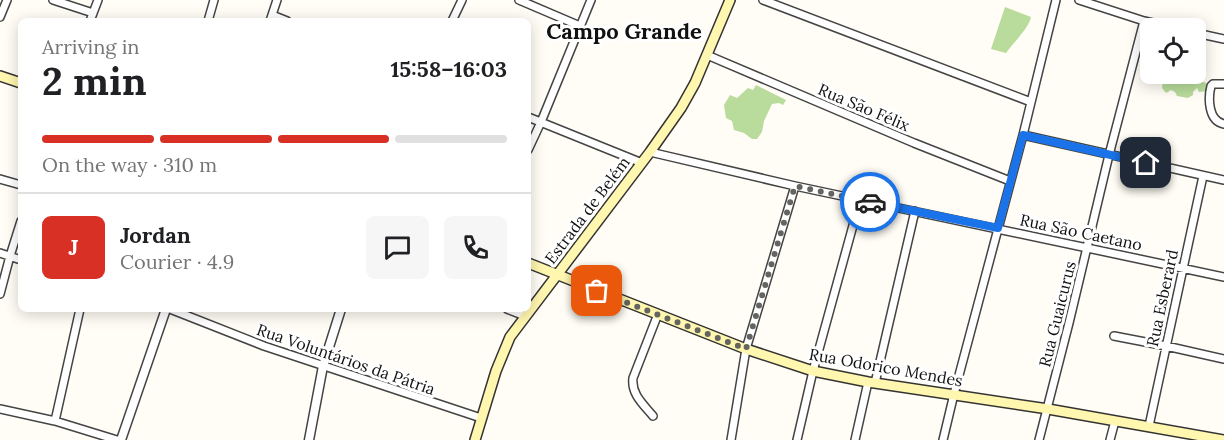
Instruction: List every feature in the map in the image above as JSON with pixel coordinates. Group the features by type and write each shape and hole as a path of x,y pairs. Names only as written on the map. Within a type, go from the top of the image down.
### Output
{"main road":[{"name":"Estrada de Belém","path":"531,308 681,108 695,83 730,0"},
{"path":"0,76 18,82"},
{"name":"Rua Odorico Mendes","path":"531,264 746,349 813,371 871,383 1047,409 1224,440"},
{"name":"Estrada de Belém","path":"475,440 504,351 510,337 528,312"}],"street":[{"path":"0,17 7,0"},
{"path":"53,0 93,13"},
{"path":"91,18 98,0"},
{"path":"209,18 214,0"},
{"path":"271,18 277,0"},
{"path":"453,18 462,0"},
{"path":"531,144 591,0"},
{"path":"763,0 1031,102"},
{"path":"943,440 1056,0"},
{"path":"1079,0 1140,20"},
{"path":"524,1 579,26"},
{"path":"1206,35 1224,39"},
{"name":"Rua Guaicurus","path":"1039,440 1140,36"},
{"name":"Rua São Félix","path":"707,55 1010,181"},
{"path":"1221,124 1215,119 1210,109 1210,87 1214,84 1224,84"},
{"path":"531,118 642,163"},
{"path":"1023,135 1224,180"},
{"name":"Rua São Caetano","path":"650,152 795,186 1224,277"},
{"name":"Rua Esberard","path":"1149,426 1203,176"},
{"path":"0,179 18,184"},
{"path":"731,440 746,349 795,186"},
{"path":"797,440 813,371 860,200"},
{"path":"855,440 915,211"},
{"path":"0,294 18,231"},
{"path":"0,253 18,259"},
{"path":"55,421 79,312"},
{"path":"0,409 55,421 119,440 167,312"},
{"name":"Rua Voluntários da Pátria","path":"176,312 264,346 481,418"},
{"path":"309,440 323,366 337,312"},
{"path":"515,312 525,316"},
{"path":"653,416 640,401 632,386 658,314"},
{"path":"1114,336 1166,345 1224,359"},
{"path":"1110,440 1115,421"}],"green space":[{"path":"1005,7 1031,17 1024,31 1006,53 991,49"},
{"path":"1206,83 1207,91 1199,92 1197,88 1188,98 1177,96 1171,90 1166,93 1162,88 1163,84"},
{"path":"756,85 786,100 783,105 772,104 764,121 762,132 757,139 752,139 734,130 732,121 726,118 724,105 730,95 737,98 748,88 753,90"}],"way so far":[{"path":"597,291 746,349 795,186 870,202"}],"district":[{"name":"Campo Grande","path":"624,31"}],"route":[{"path":"870,202 998,228 1023,135 1146,163"}]}
